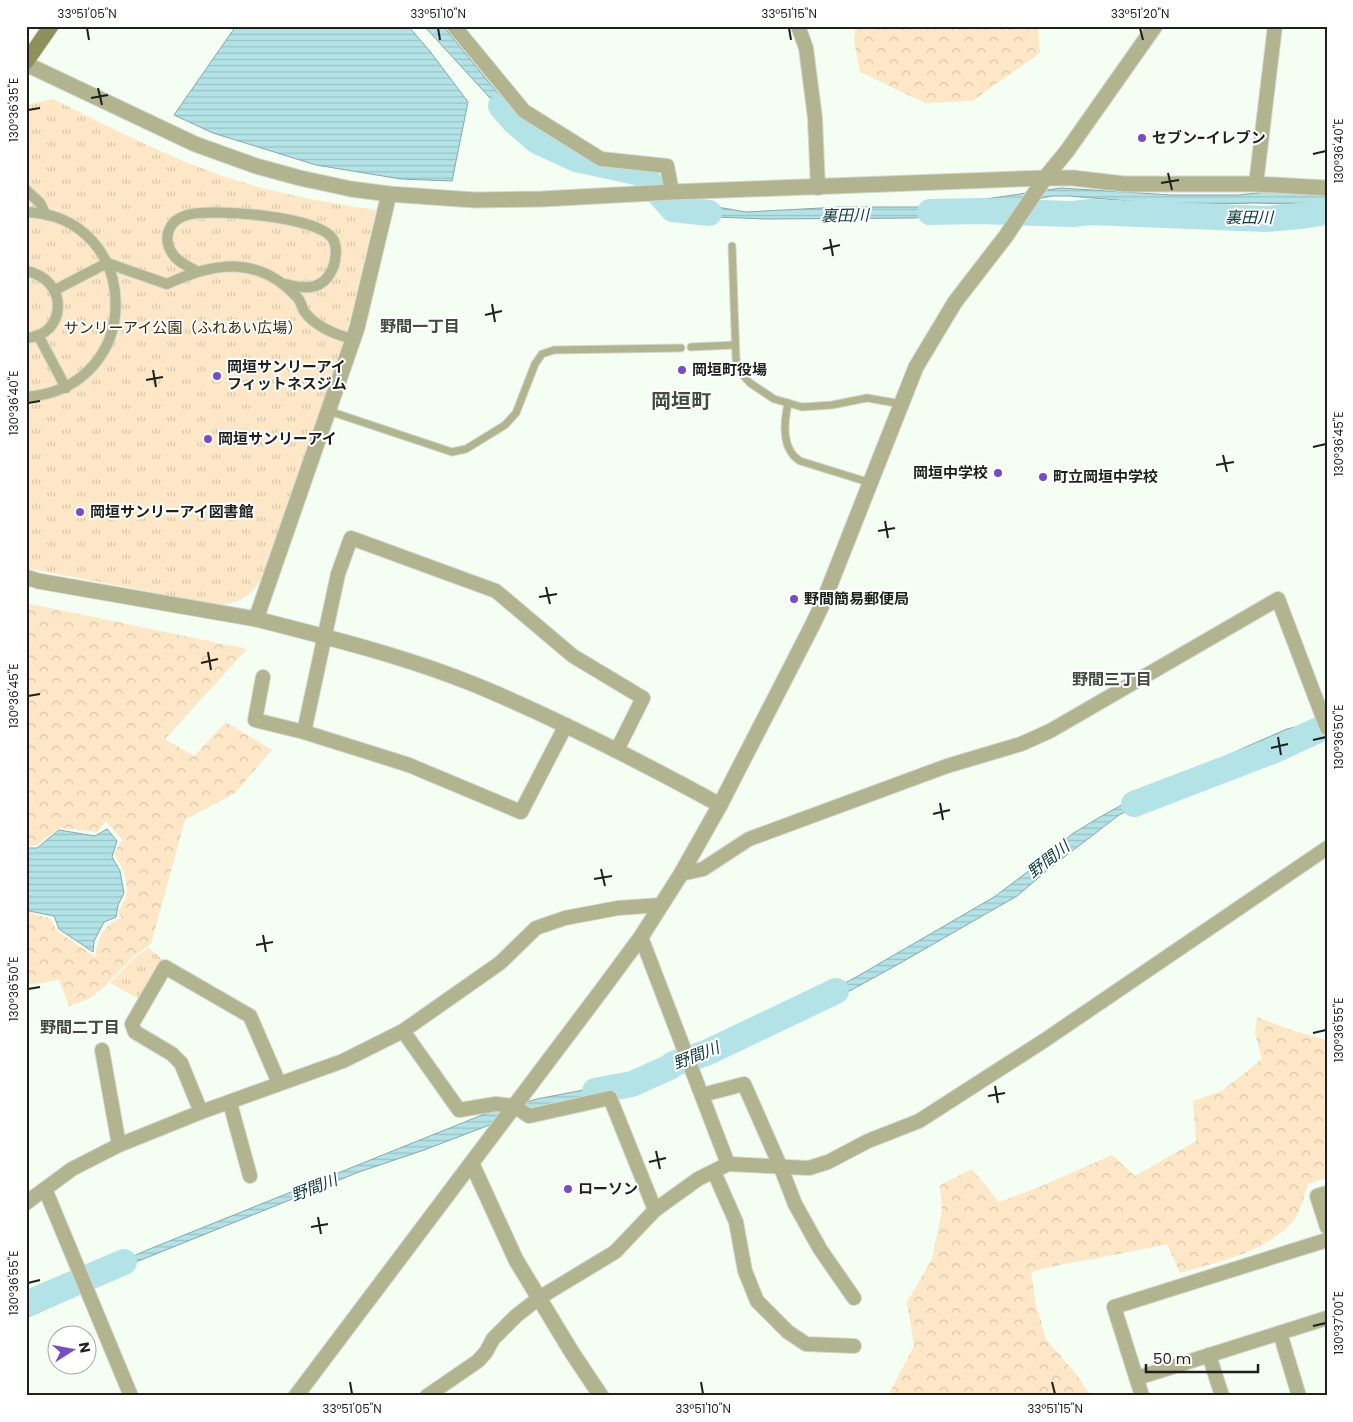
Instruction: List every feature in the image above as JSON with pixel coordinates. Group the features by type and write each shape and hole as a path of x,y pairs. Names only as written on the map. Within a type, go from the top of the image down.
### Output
{"main road":[{"path":"26,63 51,26"}],"street":[{"path":"454,26 524,111 601,159 666,166 672,192"},
{"path":"798,26 808,57 815,118 818,188"},
{"path":"296,1396 641,937 682,874 720,805 822,605 916,367 955,302 1006,236 1045,178 1155,26"},
{"path":"1256,184 1275,26"},
{"path":"26,63 195,144 256,166 300,178 351,189 389,194 474,200 542,199 672,192 1045,178 1073,178 1124,184 1256,184 1327,188"},
{"path":"26,190 40,203 46,215"},
{"path":"256,619 353,339 389,194"},
{"path":"26,212 46,215 61,220 88,238 107,263 113,280 116,298 116,316 112,334 104,351 94,365 81,378 66,388 53,393 26,397"},
{"path":"196,271 172,254 166,234 169,227 181,217 188,215 215,213 258,215 283,219 316,226 333,239 336,260 325,280 310,288 280,283"},
{"path":"55,290 107,263 167,284 196,271 244,266 260,271 280,283 299,299 304,312 327,330 353,339"},
{"path":"26,271 36,272 43,276 55,290 58,306 54,321 47,330 38,336 26,338"},
{"path":"38,336 66,388"},
{"path":"304,732 338,574 351,538 496,591 573,656 643,698 617,750"},
{"path":"26,577 256,619 398,657 488,690 566,725 720,805"},
{"path":"682,874 703,869 749,839 947,766 1020,744 1050,732 1278,599 1327,728"},
{"path":"263,677 255,720 304,732 409,765 521,812 566,725"},
{"path":"427,1396 478,1361 486,1352 493,1339 516,1316 539,1298 615,1252 654,1210 698,1179 728,1164 809,1168 828,1162 868,1141 919,1121 1045,1040 1327,848"},
{"path":"26,1203 72,1170 119,1145 201,1112 230,1103 343,1060 404,1031 500,963 536,928 565,918 610,909 661,905"},
{"path":"641,937 728,1164"},
{"path":"201,1112 181,1063 172,1054 135,1032 132,1024 165,967 250,1016 279,1083"},
{"path":"404,1031 459,1110 496,1104 514,1106 529,1116 610,1098 654,1210"},
{"path":"102,1050 119,1145"},
{"path":"702,1094 744,1084 795,1204 820,1249 854,1298"},
{"path":"230,1103 250,1176"},
{"path":"472,1164 516,1260 601,1396"},
{"path":"714,1172 736,1222 746,1271 757,1301 788,1332 806,1344 854,1346"},
{"path":"45,1189 130,1396"},
{"path":"1327,1193 1317,1196 1327,1228"},
{"path":"1142,1396 1114,1307 1327,1240"},
{"path":"1136,1378 1327,1318"},
{"path":"1280,1333 1299,1396"},
{"path":"1209,1356 1222,1396"}],"lane":[{"path":"732,246 736,359 740,372 750,383 774,399 802,407 825,406 867,398 902,404"},
{"path":"691,347 735,345"},
{"path":"329,411 452,452 466,450 506,425 516,413 529,375 542,354 554,350 681,348"},
{"path":"788,403 785,440 791,456 800,461 871,483"}],"green space":[{"path":"855,26 1038,26 1040,53 972,101 925,103 860,72 854,41"},
{"name":"サンリーアイ公園（ふれあい広場）","path":"53,99 148,145 220,175 261,188 376,210 341,350 262,577 254,589 240,600 220,605 26,568 26,105"},
{"path":"26,603 247,649 165,739 194,756 226,722 272,750 235,793 185,820 151,944 134,956 103,988 89,999 69,1006 59,980 26,985 26,908 28,912 51,919 57,931 95,957 100,938 106,928 122,918 118,912 126,897 127,886 122,868 114,854 122,840 106,821 97,832 60,828 36,846 26,846"},
{"path":"149,948 162,959 139,999 110,983 136,956"},
{"path":"1257,1017 1294,1031 1327,1040 1327,1178 1308,1184 1294,1220 1270,1241 1256,1248 1226,1260 1180,1273 1167,1244 1031,1272 1036,1305 1046,1339 1076,1374 1089,1393 1089,1396 893,1396 890,1392 914,1346 907,1302 932,1259 942,1210 940,1185 972,1169 999,1202 1037,1188 1112,1155 1135,1176 1196,1141 1193,1101 1222,1091 1262,1059 1255,1033"}],"water":[{"path":"236,26 408,26 429,50 468,102 452,181 401,179 316,165 213,133 174,115"},
{"name":"裏田川","path":"424,26 443,26 514,113 582,157 602,163 641,170 653,177 668,195 683,205 746,212 840,207 931,207 1061,188 1170,195 1238,195 1268,192 1327,196 1327,205 1254,203 1177,205 1052,196 1004,206 914,218 766,219 691,216 678,213 652,184 639,176 586,169 565,159 541,140 512,122"},
{"name":"野間川","path":"1327,715 1327,725 1188,780 1119,815 1017,896 784,1027 649,1079 602,1093 534,1108 424,1150 359,1172 131,1264 64,1301 26,1318 26,1307 65,1291 110,1266 482,1115 537,1099 615,1084 643,1075 696,1051 741,1037 789,1016 813,1000 994,897 1072,834 1100,817 1152,788 1287,729 1308,724"},
{"path":"107,829 117,841 112,857 120,871 124,893 118,905 116,917 104,922 94,941 93,952 59,929 54,916 29,911 26,901 26,848 37,848 59,830 95,836"}],"waterway":[{"name":"裏田川","path":"501,106 514,121 537,141 576,159 641,173 673,209 709,213"},
{"name":"裏田川","path":"930,212 978,211 1073,214 1090,212 1266,219 1327,212"},
{"name":"野間川","path":"1134,804 1275,750 1327,726"},
{"name":"野間川","path":"595,1091 632,1084 673,1064 706,1053 836,991"},
{"name":"野間川","path":"26,1304 124,1262"}],"place":[{"name":"セブン-イレブン","path":"1142,138"},
{"name":"岡垣町役場","path":"682,370"},
{"name":"岡垣サンリーアイ フィットネスジム","path":"217,376"},
{"name":"岡垣サンリーアイ","path":"208,439"},
{"name":"岡垣中学校","path":"998,473"},
{"name":"町立岡垣中学校","path":"1043,477"},
{"name":"岡垣サンリーアイ図書館","path":"80,512"},
{"name":"野間簡易郵便局","path":"794,599"},
{"name":"ローソン","path":"568,1189"}],"district":[{"name":"野間一丁目","path":"420,326"},
{"name":"岡垣町","path":"681,401"},
{"name":"野間三丁目","path":"1112,679"},
{"name":"野間二丁目","path":"80,1027"}]}
